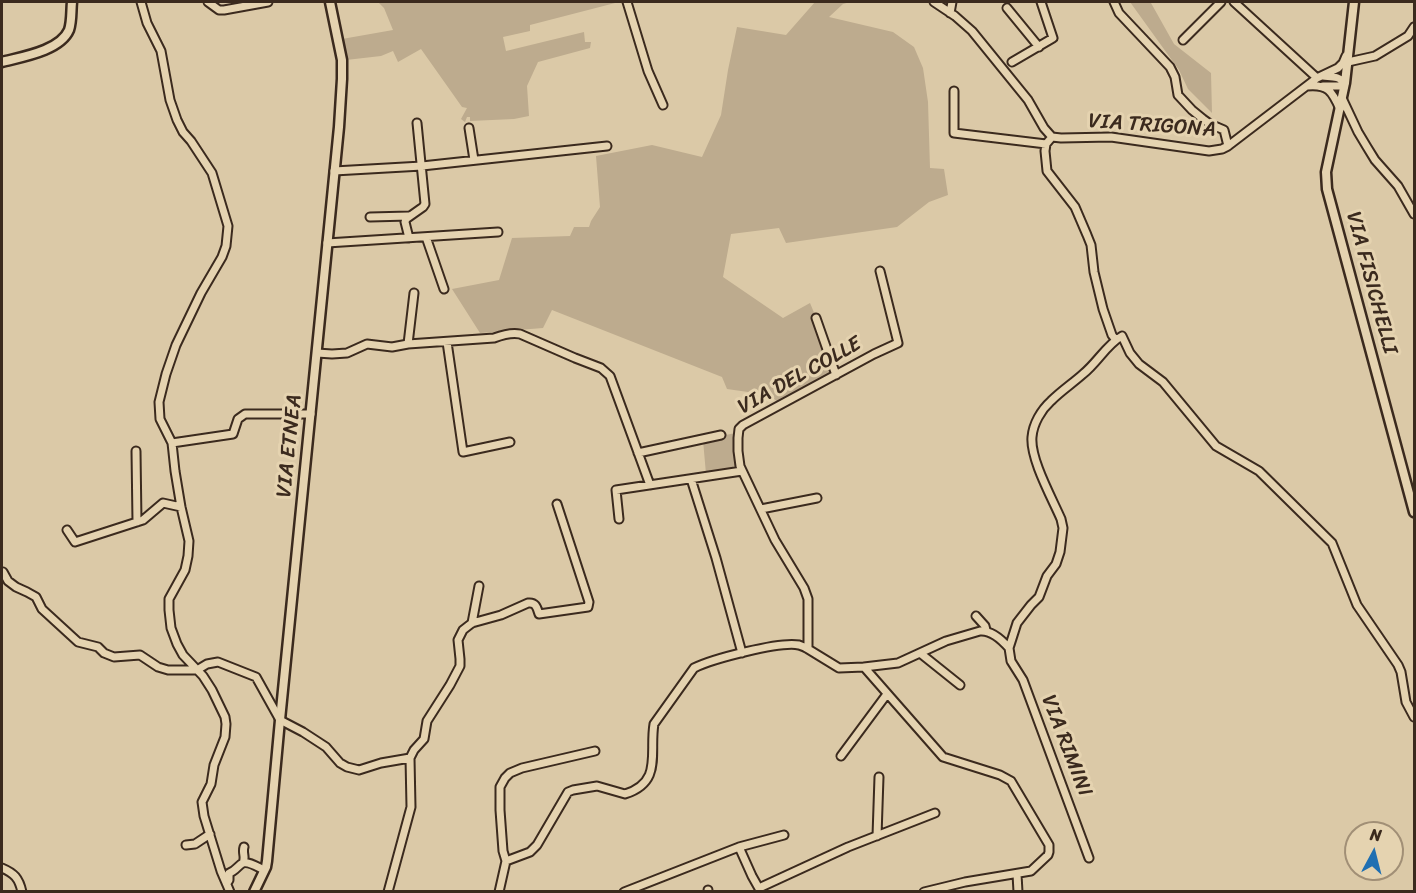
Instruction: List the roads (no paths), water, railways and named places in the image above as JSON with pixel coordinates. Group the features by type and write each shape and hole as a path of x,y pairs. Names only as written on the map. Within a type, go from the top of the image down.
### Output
{"main road":[{"path":"2,62 57,45 68,33 72,2"},
{"name":"VIA ETNEA","path":"254,891 267,861 341,92 342,60 330,2"},
{"name":"VIA FISICHELLI","path":"1354,2 1345,83 1326,172 1327,189 1414,512"}],"street":[{"path":"141,2 147,23 161,51 170,100 177,120 212,173 228,226 226,246 222,257 201,293 176,345 159,402 160,418 172,443 189,548 185,570 169,599 171,628 183,655 203,676 225,717 225,737 214,765 211,784 202,802 221,871 230,891"},
{"path":"208,2 219,10 225,10 267,2"},
{"path":"627,2 648,71 663,105"},
{"path":"934,2 972,31 1028,100 1044,128 1052,136 1046,144 1047,171 1075,207 1087,234 1103,309 1112,335 1119,338 1139,364 1163,382 1216,446 1259,471 1332,543 1357,605 1398,665 1406,702 1414,717"},
{"path":"950,12 952,2"},
{"path":"1012,62 1053,38 1041,2"},
{"path":"1114,2 1119,13 1170,67 1178,95 1203,119 1224,130 1228,146"},
{"path":"1183,39 1221,2"},
{"path":"1234,2 1319,77 1337,77 1345,83 1340,86 1307,86"},
{"path":"1007,8 1039,47"},
{"path":"1348,62 1375,56 1408,36 1414,27"},
{"name":"VIA TRIGONA","path":"1052,136 1061,138 1111,136 1209,152 1222,149 1319,77 1338,68 1350,48"},
{"path":"1323,86 1330,90 1340,109"},
{"path":"954,91 954,133 1046,144"},
{"path":"1342,98 1358,132 1375,160 1398,186 1414,214"},
{"path":"409,238 405,222 425,204 417,123"},
{"path":"469,128 474,160"},
{"path":"334,171 422,166 607,146"},
{"path":"370,217 409,216"},
{"path":"327,243 498,232"},
{"path":"426,237 444,289"},
{"name":"VIA DEL COLLE","path":"808,649 808,599 804,588 775,540 742,471 738,451 739,429 898,343 880,271"},
{"path":"408,344 414,293"},
{"path":"816,318 836,375"},
{"path":"317,353 347,353 367,344 392,347 494,338 503,334 515,333 601,368 610,376 650,485"},
{"path":"976,616 986,626 986,630 1009,648 1017,623 1039,597 1047,576 1056,564 1063,528 1035,460 1031,444 1032,434 1035,424 1051,401 1093,366 1119,338"},
{"path":"447,342 463,452 510,442"},
{"path":"172,443 233,434 238,419 245,414 311,414"},
{"path":"638,453 721,435"},
{"path":"136,451 137,522"},
{"path":"619,519 616,490 742,471"},
{"path":"691,478 742,653"},
{"path":"760,509 817,498"},
{"path":"67,530 75,542 143,520 163,503 181,507"},
{"path":"388,891 411,807 410,758 424,739 427,721 457,672 460,659 458,640 463,630 472,623 501,615 528,603 536,606 539,614 588,607 589,602 557,504"},
{"path":"3,572 8,581 36,597 42,609 78,642 98,647 114,657 141,655 158,667 168,670 197,670 207,664 218,662 256,678 280,720 326,747 340,763 352,769 359,770 410,758"},
{"path":"472,623 480,586"},
{"path":"506,861 530,852 537,845 568,792 597,786 625,794 643,784 649,776 654,758 654,724 689,674 702,664 773,646 790,645 799,645 808,649 839,668 898,663 955,638 986,630"},
{"name":"VIA RIMINI","path":"1009,648 1011,661 1023,680 1089,858"},
{"path":"920,653 960,685"},
{"path":"864,667 943,757 1000,775 1011,781 1049,845 1049,852 1031,871 924,891"},
{"path":"841,756 887,694"},
{"path":"499,891 506,861 500,810 500,787 505,778 522,768 595,751"},
{"path":"877,836 879,777"},
{"path":"739,847 760,890 877,836 931,815"},
{"path":"186,845 195,844 210,834"},
{"path":"624,891 739,847 784,835"},
{"path":"227,883 229,873 234,872 244,861 242,852 244,847"},
{"path":"243,863 264,870"},
{"path":"2,868 16,876 20,881 22,891"},
{"path":"1017,874 1018,891"}]}
